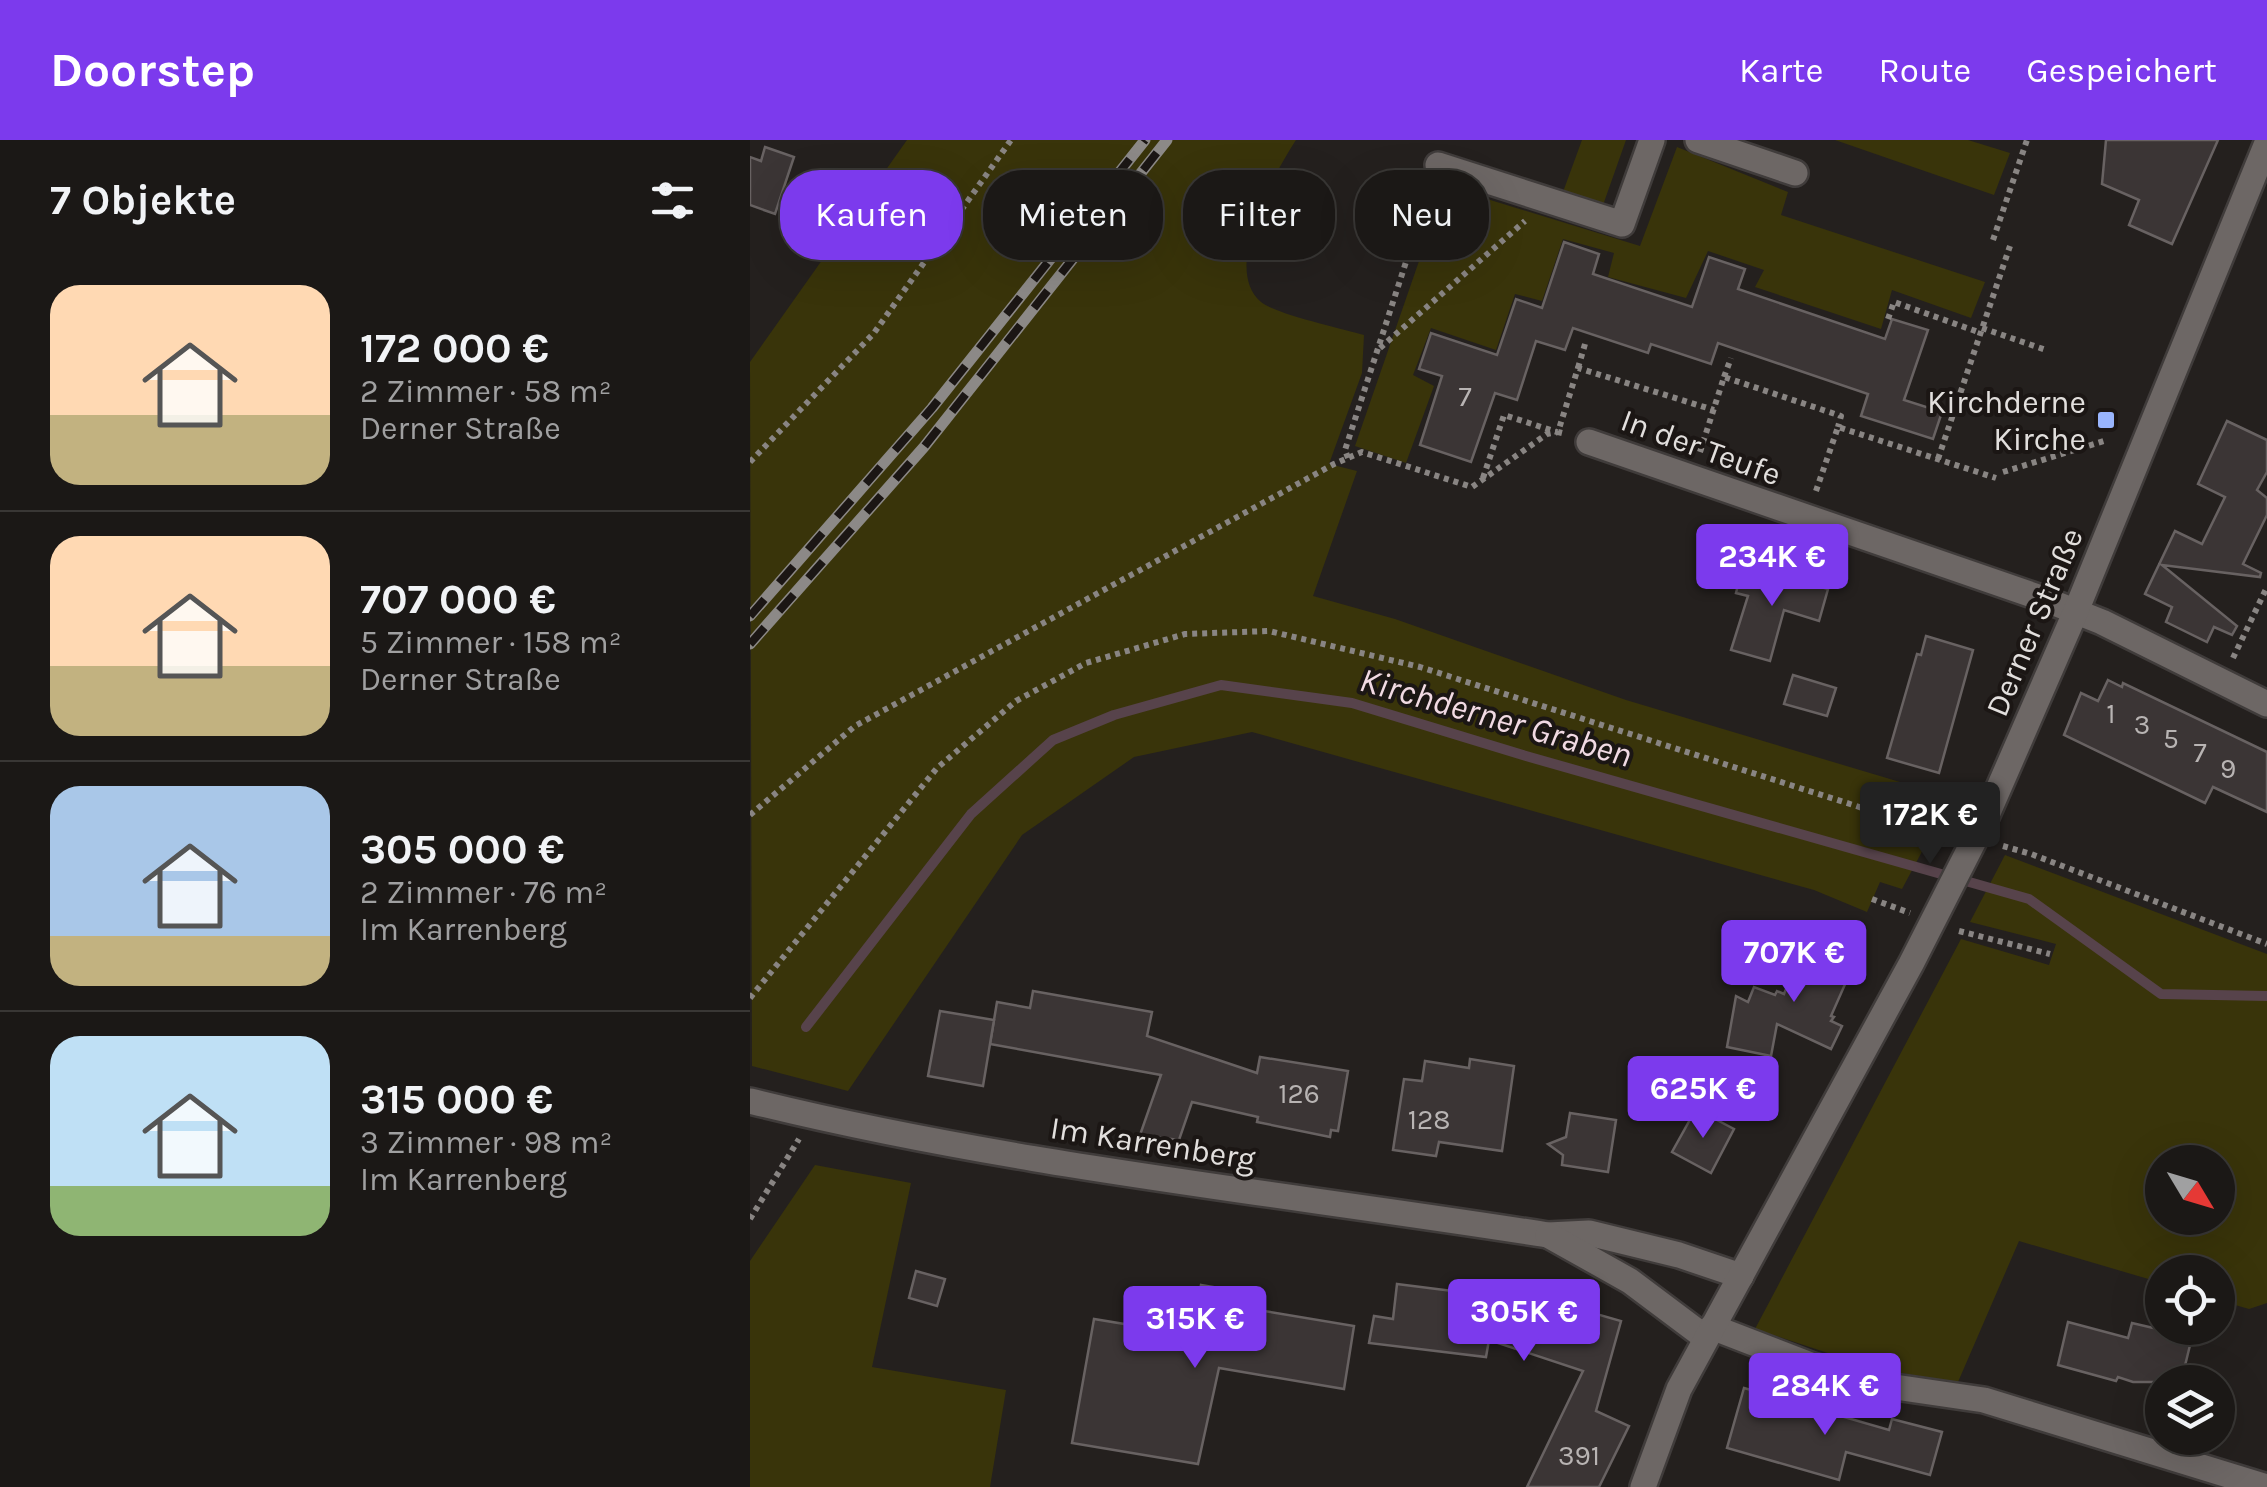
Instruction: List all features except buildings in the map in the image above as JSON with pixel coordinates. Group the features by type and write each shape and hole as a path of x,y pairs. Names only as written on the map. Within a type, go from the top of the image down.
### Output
{"street":[{"path":"1438,165 1622,224 1652,140"},
{"path":"1698,140 1795,173"},
{"name":"Derner Straße","path":"1643,1487 1680,1389 1968,852 2076,611 2267,142"},
{"name":"In der Teufe","path":"1589,442 2076,611 2267,704"},
{"name":"Im Karrenberg","path":"750,1101 928,1140 1548,1235 1589,1232 1741,1276"},
{"name":"Im Karrenberg","path":"1548,1235 1630,1281 1709,1333 1888,1386 1984,1400 2267,1487"}],"path":[{"path":"750,462 874,333 1012,140"},
{"path":"1993,240 2027,140"},
{"path":"1348,458 1345,450 1438,165"},
{"path":"1377,351 1549,200"},
{"path":"1938,459 2010,246"},
{"path":"1888,319 1894,302 2046,350"},
{"path":"1558,432 1585,344"},
{"path":"1692,480 1731,358"},
{"path":"1578,368 1714,410"},
{"path":"1724,377 1841,416 1807,519"},
{"path":"1483,479 1504,415 1589,442"},
{"path":"1838,427 2000,475 2104,441"},
{"path":"750,815 855,726 1348,458 1362,452 1472,487 1547,434 1558,432"},
{"path":"2222,682 2267,587"},
{"path":"750,998 937,768 1016,701 1086,662 1185,634 1269,631 1420,667 1941,834"},
{"path":"2003,846 2267,944"},
{"path":"1936,914 2050,954"},
{"path":"750,1219 812,1117"}],"shaded area":[{"path":"907,140 1296,140 1279,170 1183,170 1183,260 1248,260 1250,287 1261,302 1294,316 1364,335 1362,373 1329,464 1357,471 1313,596 1395,619 1626,700 1930,791 1903,835 1926,844 1902,889 1880,882 1867,912 1814,890 1252,732 1134,757 1022,835 848,1091 752,1066 750,362 822,260 963,260 963,170 886,170"},
{"path":"1582,140 1626,140 1603,205 1563,192"},
{"path":"1835,140 1968,140 2010,153 1994,195"},
{"path":"1677,147 1788,192 1781,215 1985,282 1971,318 1892,290 1881,329 1755,287 1764,270 1708,251 1686,298 1608,277 1614,253 1563,239 1542,301 1515,294 1496,350 1431,328 1413,375 1434,386 1406,463 1355,446 1419,260 1489,260 1489,200 1640,246"},
{"path":"2005,855 2267,954 2267,1303 2249,1309 2235,1305 2235,1255 2145,1255 2145,1278 2019,1241 1958,1382 1876,1369 1755,1329 1961,939 2049,965 2056,944 1970,922"},
{"path":"815,1165 911,1183 872,1367 1006,1390 990,1487 750,1487 750,1261"}],"waterway":[{"name":"Kirchderner Graben","path":"806,1027 971,814 1053,740 1114,715 1221,685 1352,703 2029,899 2161,994 2267,996"}],"railway":[{"path":"750,616 932,408 1145,140"},
{"path":"750,644 924,447 1167,140"}],"place":[{"name":"Kirchderne Kirche","path":"2106,420"}]}
